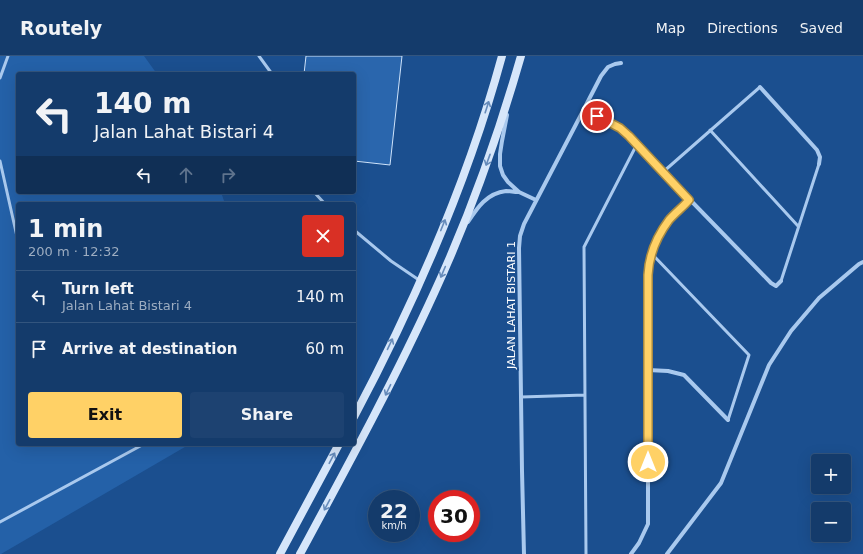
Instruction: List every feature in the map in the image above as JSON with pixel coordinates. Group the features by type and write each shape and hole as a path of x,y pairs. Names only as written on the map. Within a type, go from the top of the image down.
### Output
{"main road":[{"path":"356,412 377,373 420,281 455,196 476,140 502,56"},
{"path":"300,554 383,399 426,310 458,237 492,148 521,56"},
{"path":"280,554 338,446"}],"street":[{"name":"JALAN LAHAT BISTARI 1","path":"524,554 520,236 524,224 536,200 601,76 614,64 621,63"},
{"path":"760,87 816,150 820,157 819,164"},
{"path":"512,88 502,141 500,166 503,175 508,182 519,192 536,200"},
{"path":"584,109 620,128 771,283 776,286 781,281"},
{"path":"458,237 484,200 505,191 519,192"},
{"path":"631,554 639,543 648,524 648,264 651,253 670,219 689,200"},
{"path":"667,554 721,483 769,365 792,331 819,298 863,262"},
{"path":"648,370 668,371 684,375 728,420"}],"lane":[{"path":"0,78 8,56"},
{"path":"259,56 271,72"},
{"path":"663,172 760,87"},
{"path":"710,130 798,226"},
{"path":"586,554 584,247 637,144"},
{"path":"0,161 16,232"},
{"path":"781,281 819,164"},
{"path":"316,194 323,202"},
{"path":"356,232 390,261 420,281"},
{"path":"651,253 749,355 728,420"},
{"path":"521,397 585,395"},
{"path":"0,522 140,446"}],"shaded area":[{"path":"0,56 144,56 156,72 16,72 16,194 222,194 224,202 16,202 16,446 187,446 0,554"}],"building":[{"path":"306,56 402,56 390,165 356,161 356,72 304,72"}],"route":[{"path":"597,116 620,128 629,136 689,200 670,219 651,253 648,264 648,462"}]}
